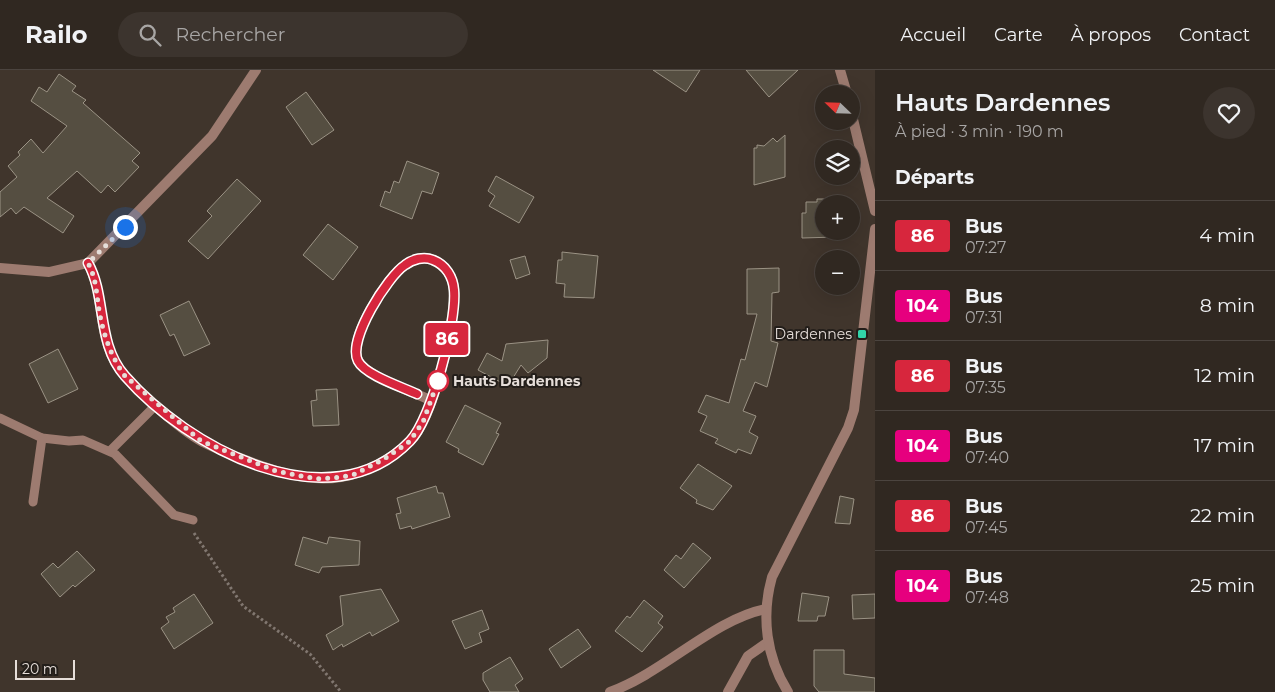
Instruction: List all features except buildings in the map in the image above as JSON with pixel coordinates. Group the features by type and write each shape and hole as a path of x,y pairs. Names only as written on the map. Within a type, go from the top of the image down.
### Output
{"street":[{"path":"0,268 49,272 88,263 212,136 256,70"},
{"path":"840,70 844,85"},
{"path":"856,130 875,206"},
{"path":"788,692 779,677 768,642 766,609 772,577 825,477 848,428 854,410 875,229"},
{"path":"88,263 95,280 101,320 117,366 125,376 156,405 201,441 276,471 317,479 343,477 370,467 398,450 416,434 432,401 450,324 454,290 447,269 432,259 424,258 404,265 394,274 361,327 355,352 358,361 372,373 432,401"},
{"path":"610,692 646,676 731,623 753,612 766,609"},
{"path":"728,692 748,656 768,642"}],"lane":[{"path":"110,451 156,405"},
{"path":"0,418 42,438 69,441 84,440 110,451 123,460 174,515 193,520"},
{"path":"32,502 42,438"}],"path":[{"path":"182,518 243,606 310,654 340,692"}],"bus line":[{"name":"86","path":"88,263 95,280 101,320 117,366 145,395 201,441 276,471 317,479 343,477 370,467 409,442 423,422 438,382 450,324 454,290 447,269 432,259 414,260 404,265 394,274 361,327 356,340 355,352 358,361 363,367 417,394"}],"place":[{"name":"Dardennes","path":"862,334"},
{"name":"Hauts Dardennes","path":"438,381"}],"route":[{"path":"125,227 88,263 95,280 101,320 108,344 117,366 125,376 166,414 201,441 276,471 298,476 317,479 355,474 370,467 409,442 423,422 438,381"}]}
